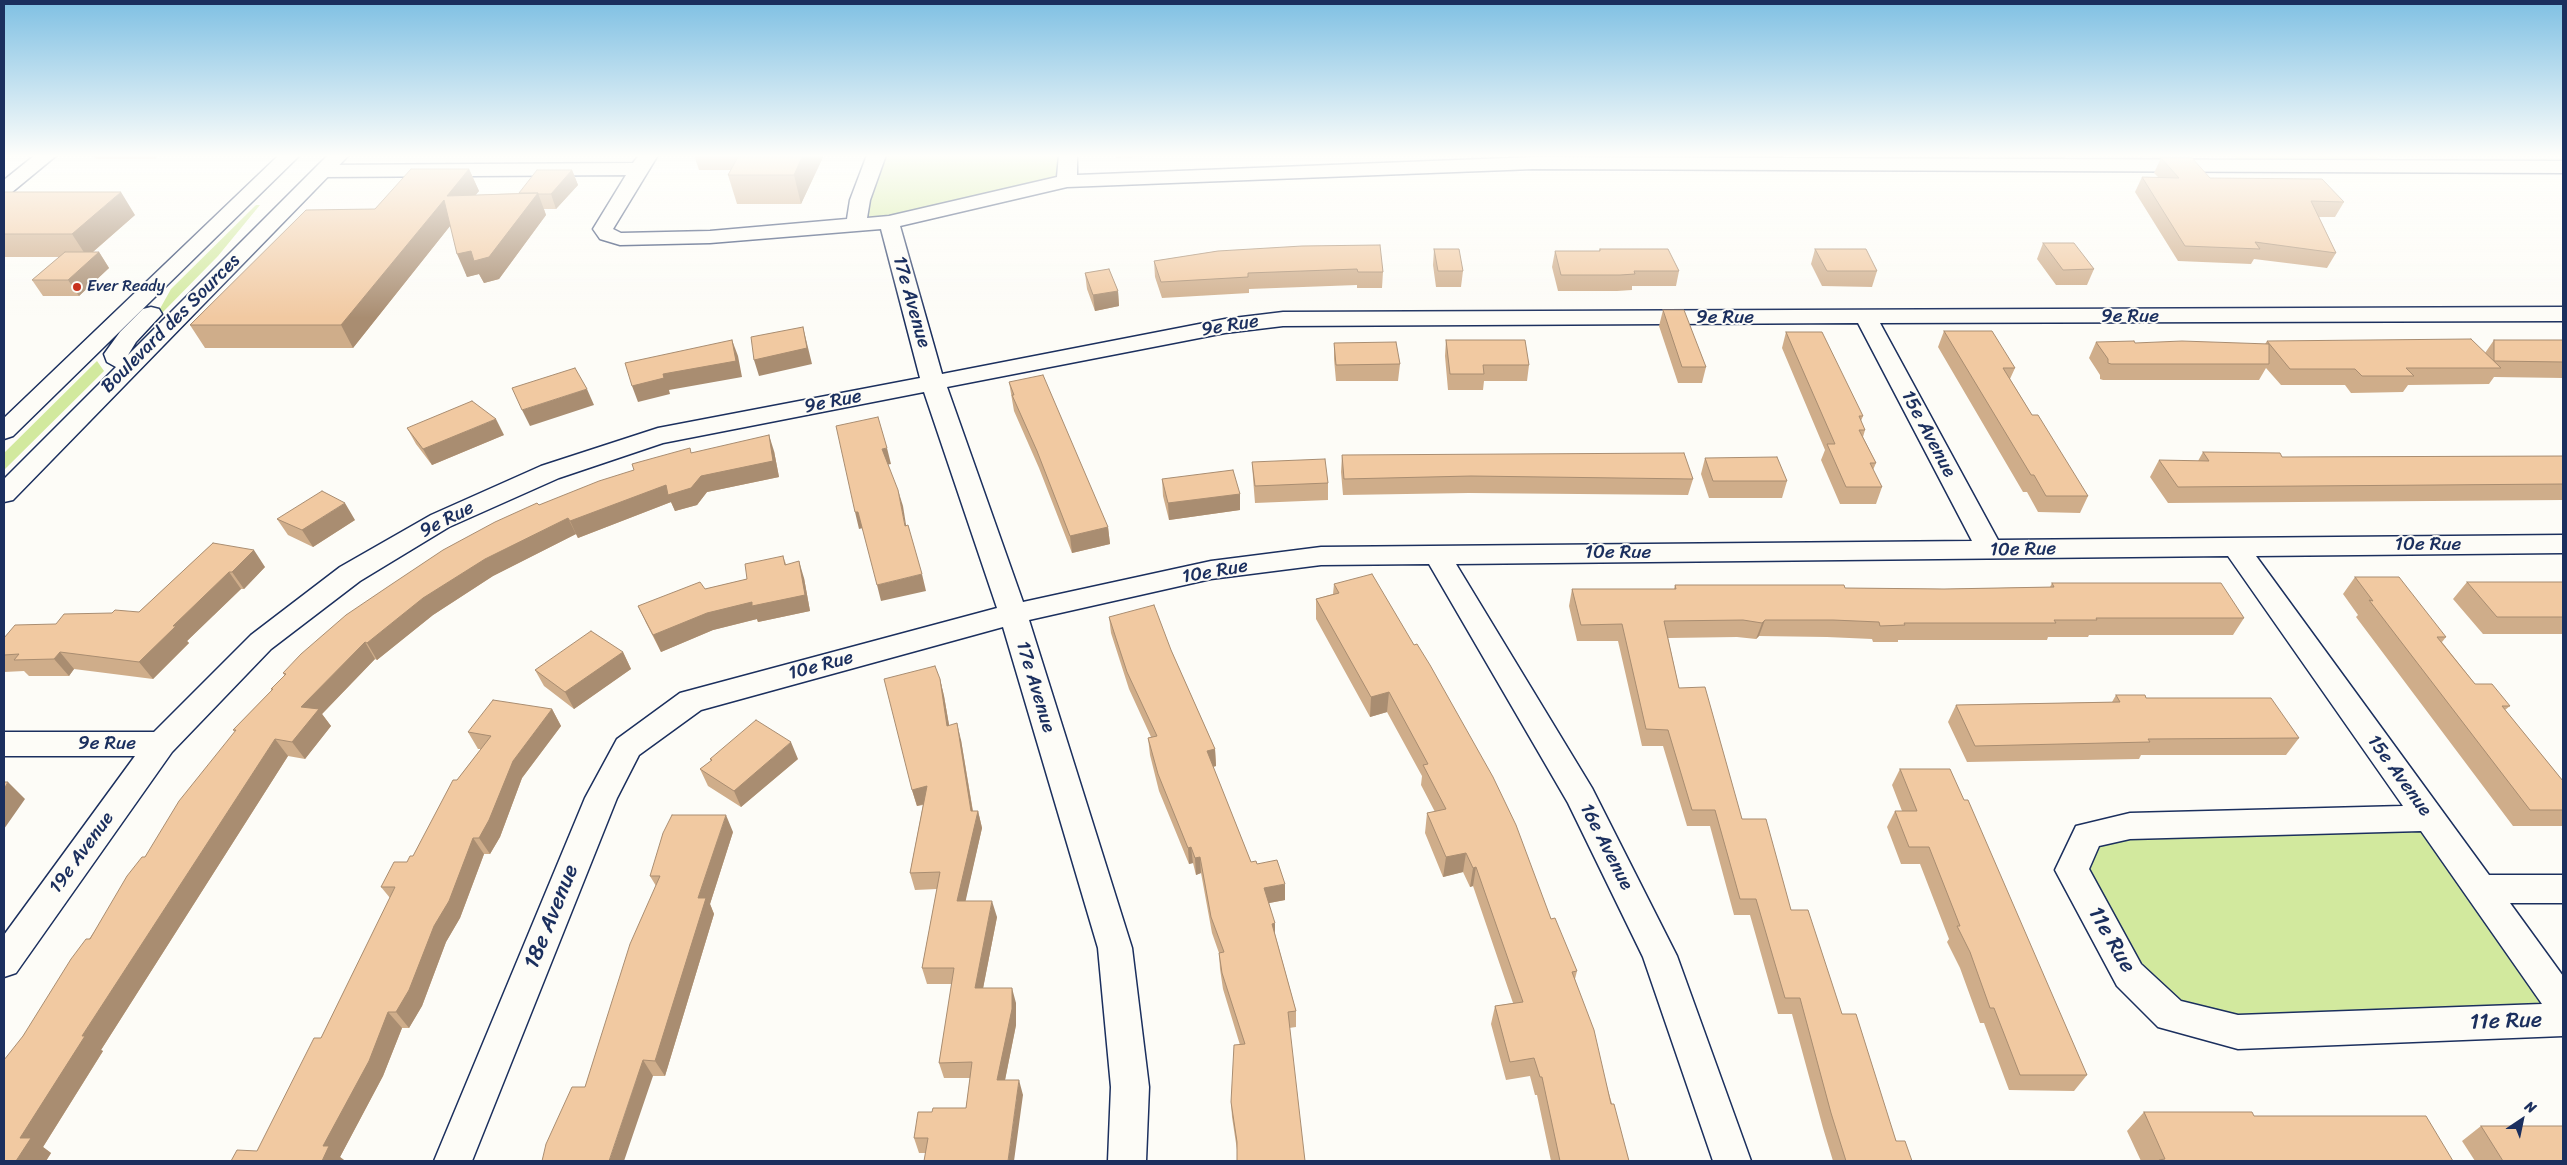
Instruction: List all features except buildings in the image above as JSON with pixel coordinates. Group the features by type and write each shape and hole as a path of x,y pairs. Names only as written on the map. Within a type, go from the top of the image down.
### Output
{"street":[{"name":"Boulevard des Sources","path":"4,431 233,209"},
{"name":"Boulevard des Sources","path":"4,494 286,209"},
{"path":"614,209 602,229 607,235 620,239 710,237 856,226 889,222 944,209"},
{"path":"856,226 859,209"},
{"name":"17e Avenue","path":"889,222 933,382 1013,614 1115,948 1130,1087 1127,1161"},
{"path":"132,363 123,362 115,357 115,354 153,310 156,300 153,286"},
{"name":"9e Rue","path":"4,744 160,744 261,642 350,574 440,521 550,472 658,436 1225,326 1283,319 2563,314"},
{"name":"15e Avenue","path":"1866,318 1990,550"},
{"name":"10e Rue","path":"691,701 1013,614 1211,570 1321,556 2563,544"},
{"name":"15e Avenue","path":"2235,546 2563,1005"},
{"name":"16e Avenue","path":"1437,554 1581,798 1660,956 1732,1161"},
{"name":"18e Avenue","path":"452,1161 605,790 628,747 691,701"},
{"name":"19e Avenue","path":"4,962 160,744"},
{"name":"11e Rue","path":"2430,818 2130,826 2086,835 2072,870 2129,975 2171,1016 2238,1032 2563,1020"},
{"path":"2480,889 2563,889"}],"green space":[{"path":"252,209 256,209 218,256 161,314 157,314 171,289"},
{"path":"861,209 934,209 856,226"},
{"path":"97,361 104,371 4,470 4,453"},
{"path":"2430,818 2563,1005 2563,1020 2238,1032 2171,1015 2072,870 2084,841"}],"place":[{"name":"Ever Ready","path":"77,287"}]}
